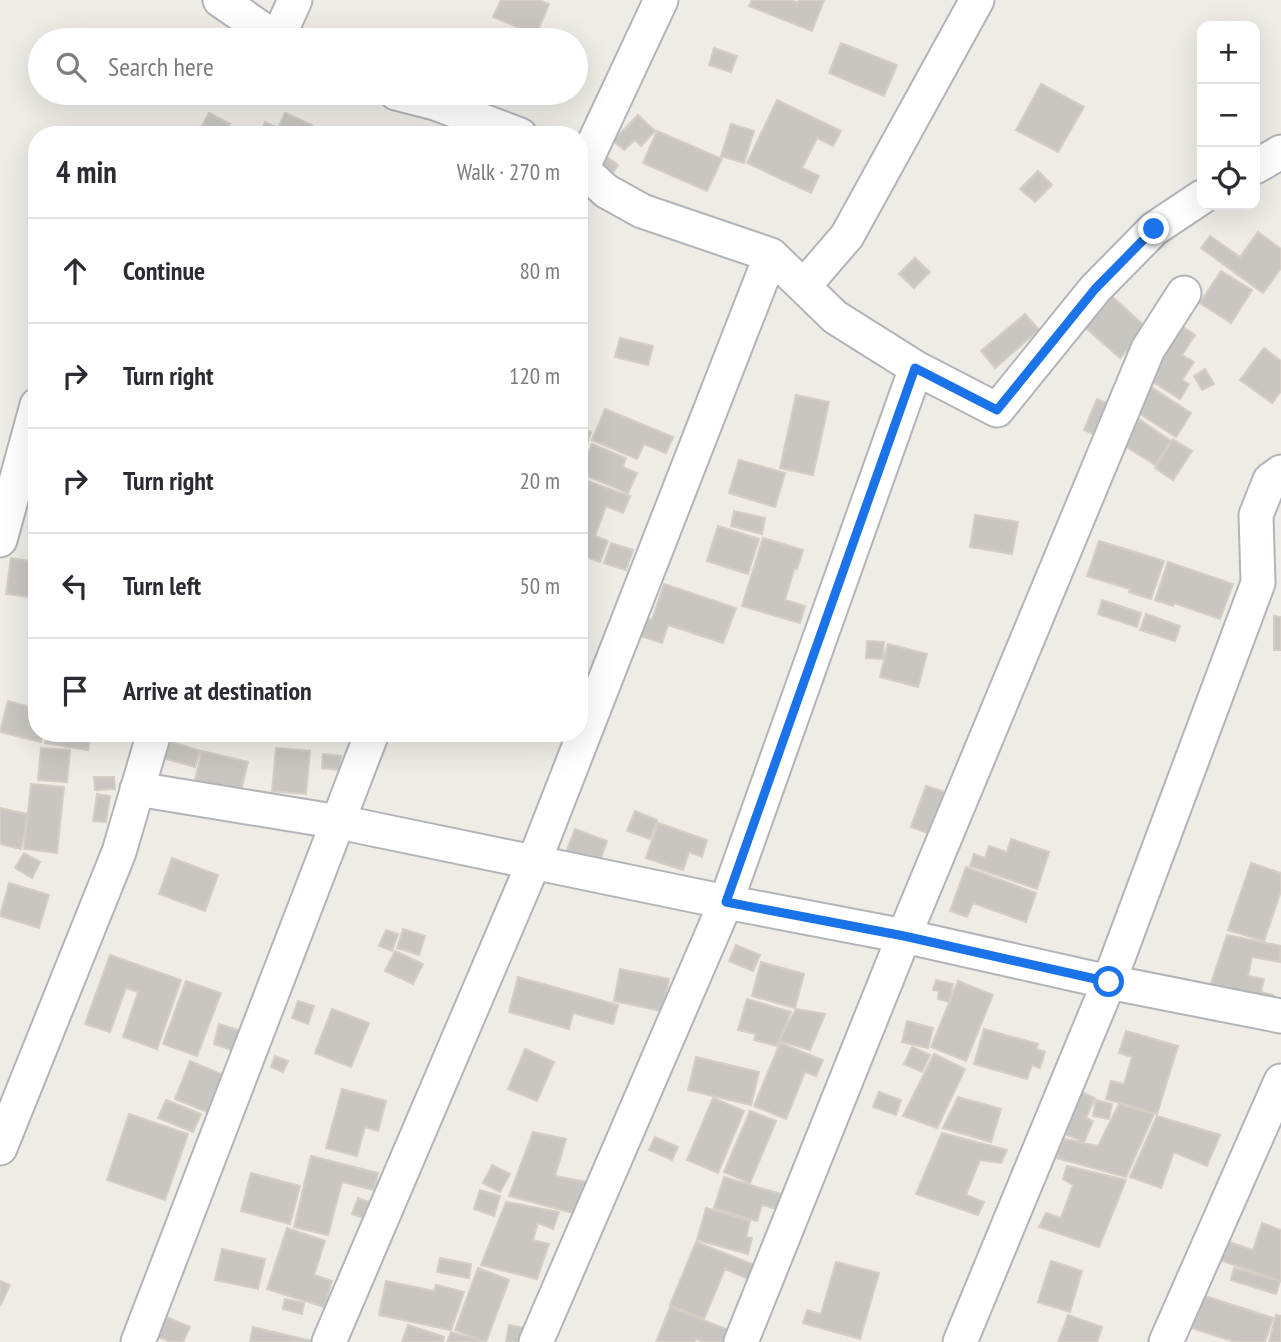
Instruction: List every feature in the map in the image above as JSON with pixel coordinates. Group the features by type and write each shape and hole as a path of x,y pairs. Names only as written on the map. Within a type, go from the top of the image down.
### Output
{"street":[{"path":"220,0 260,28"},
{"path":"282,28 295,0"},
{"path":"588,153 661,0"},
{"path":"804,286 847,236 977,0"},
{"path":"440,105 496,126"},
{"path":"1260,164 1281,152"},
{"path":"588,176 606,191 642,211 771,255 835,317 915,368 997,410 1095,289 1154,229 1197,200"},
{"path":"588,724 771,255"},
{"path":"741,1342 904,936 1148,349 1184,293"},
{"path":"536,1342 726,902 915,368"},
{"path":"0,540 28,438"},
{"path":"960,1342 1109,982 1258,583 1256,516 1270,480 1281,472"},
{"path":"0,1148 119,852 151,742"},
{"path":"138,1342 369,742"},
{"path":"329,1342 534,862 581,742"},
{"path":"137,789 339,822 904,936 1109,982 1281,1016"},
{"path":"1166,1342 1281,1081"}],"building":[{"path":"501,0 539,0 549,4 539,28 519,28 493,17"},
{"path":"752,0 790,0 798,3 799,0 824,0 812,31 749,6"},
{"path":"841,43 897,65 884,96 829,73"},
{"path":"714,48 737,56 731,72 709,65"},
{"path":"1041,84 1084,107 1058,152 1016,130"},
{"path":"777,100 841,131 833,146 817,138 802,168 819,176 811,193 747,163"},
{"path":"209,113 230,124 229,126 202,126"},
{"path":"285,113 312,125 312,126 279,126"},
{"path":"638,115 655,131 641,146 635,140 624,150 613,141"},
{"path":"731,124 754,131 744,163 721,156"},
{"path":"657,131 722,159 707,191 643,163"},
{"path":"607,157 618,165 606,184 595,176"},
{"path":"1038,171 1052,185 1035,202 1020,189"},
{"path":"1258,232 1281,249 1281,268 1263,293 1201,248 1210,236 1240,257"},
{"path":"915,258 930,272 914,288 899,274"},
{"path":"1221,271 1252,290 1231,323 1200,303"},
{"path":"1107,292 1147,328 1120,358 1080,323"},
{"path":"1025,314 1039,330 995,368 981,351"},
{"path":"1177,323 1195,335 1182,355 1194,362 1182,380 1189,384 1180,399 1142,375"},
{"path":"620,338 653,346 648,365 615,357"},
{"path":"1264,348 1281,361 1281,391 1272,403 1240,380"},
{"path":"1205,369 1214,384 1202,390 1194,376"},
{"path":"1145,383 1191,413 1176,437 1137,412 1146,398 1138,394"},
{"path":"796,395 829,402 813,475 780,468"},
{"path":"1097,399 1114,406 1100,437 1084,430"},
{"path":"605,409 673,437 666,453 644,444 637,459 592,440"},
{"path":"1139,419 1171,441 1155,465 1122,444"},
{"path":"1173,439 1192,451 1173,480 1155,468"},
{"path":"592,444 626,458 623,467 637,473 628,493 588,476 588,454"},
{"path":"739,460 785,473 775,507 729,493"},
{"path":"588,481 630,496 623,513 606,506 595,536 608,541 600,562 588,557"},
{"path":"734,511 765,518 762,534 731,526"},
{"path":"975,515 1018,522 1012,554 970,547"},
{"path":"718,526 759,539 748,574 707,561"},
{"path":"763,538 803,550 785,600 805,606 800,623 742,606"},
{"path":"1099,541 1164,561 1151,599 1129,592 1130,589 1087,576"},
{"path":"611,543 633,550 626,570 604,563"},
{"path":"11,558 28,561 28,597 6,594"},
{"path":"1168,562 1233,584 1220,619 1174,603 1173,606 1155,600"},
{"path":"664,584 736,608 723,643 668,625 662,643 641,636 647,618 652,620"},
{"path":"1102,600 1141,613 1137,627 1098,614"},
{"path":"1146,614 1180,626 1175,641 1140,630"},
{"path":"1274,616 1281,617 1281,650 1274,650"},
{"path":"867,641 884,642 883,659 866,658"},
{"path":"888,644 927,654 918,687 880,677"},
{"path":"8,701 28,707 28,739 0,732"},
{"path":"45,742 89,742 88,750"},
{"path":"169,742 200,751 195,767 163,758"},
{"path":"41,748 70,750 67,782 38,780"},
{"path":"276,748 310,751 306,794 272,791"},
{"path":"202,751 248,762 238,802 192,792"},
{"path":"323,754 341,756 339,770 322,768"},
{"path":"94,777 114,777 115,789 95,790"},
{"path":"31,784 64,787 57,853 24,849"},
{"path":"926,786 948,793 933,835 911,827"},
{"path":"97,794 110,796 106,822 93,821"},
{"path":"0,808 28,814 21,849 0,844"},
{"path":"635,811 657,820 650,839 627,831"},
{"path":"658,823 707,840 702,857 689,852 683,870 646,858"},
{"path":"575,829 607,841 594,878 561,866"},
{"path":"1011,839 1049,852 1037,889 970,866 974,854 985,858 989,846 1007,852"},
{"path":"24,853 40,862 32,878 15,868"},
{"path":"172,858 218,875 205,911 159,894"},
{"path":"1251,863 1281,873 1281,891 1264,941 1228,930"},
{"path":"966,867 1036,893 1026,922 973,903 967,917 950,911"},
{"path":"9,883 49,895 39,928 0,916"},
{"path":"403,929 425,936 419,955 397,948"},
{"path":"386,930 398,934 392,951 379,946"},
{"path":"1227,935 1281,946 1280,962 1252,957 1248,976 1264,979 1261,992 1273,995 1269,1015 1205,1002"},
{"path":"736,945 760,955 753,971 729,961"},
{"path":"395,951 423,964 413,984 385,971"},
{"path":"110,955 181,980 157,1049 123,1037 138,992 126,988 110,1032 85,1024"},
{"path":"761,962 804,974 795,1008 752,996"},
{"path":"620,969 669,979 662,1011 614,1001"},
{"path":"518,977 618,1005 613,1024 573,1013 569,1029 509,1012"},
{"path":"936,980 953,984 949,1002 938,999 939,991 933,990"},
{"path":"186,981 221,993 197,1056 163,1044"},
{"path":"958,981 993,995 966,1061 931,1047"},
{"path":"747,999 791,1012 777,1046 754,1040 756,1034 738,1030"},
{"path":"298,1001 314,1006 308,1024 292,1018"},
{"path":"332,1009 369,1023 351,1067 315,1053"},
{"path":"796,1009 825,1014 810,1050 779,1041"},
{"path":"907,1021 933,1028 928,1048 902,1042"},
{"path":"219,1024 241,1031 234,1051 214,1044"},
{"path":"984,1029 1038,1044 1036,1049 1045,1052 1040,1068 1032,1065 1027,1079 974,1064"},
{"path":"1126,1031 1178,1046 1157,1114 1106,1099 1111,1081 1124,1084 1132,1057 1119,1053"},
{"path":"780,1043 823,1060 816,1076 805,1072 786,1119 754,1106"},
{"path":"912,1047 930,1055 922,1072 904,1064"},
{"path":"525,1049 554,1062 537,1101 508,1089"},
{"path":"934,1054 965,1069 937,1128 903,1116"},
{"path":"275,1056 288,1061 283,1072 271,1067"},
{"path":"696,1057 759,1072 751,1105 688,1090"},
{"path":"190,1061 226,1076 210,1113 175,1099"},
{"path":"342,1089 386,1101 378,1131 365,1127 357,1156 326,1148"},
{"path":"1079,1091 1095,1098 1086,1118 1093,1121 1084,1142 1060,1132"},
{"path":"879,1092 901,1100 896,1115 873,1107"},
{"path":"958,1097 1001,1109 991,1142 943,1128"},
{"path":"713,1098 744,1111 718,1173 687,1160"},
{"path":"166,1100 201,1114 193,1132 158,1118"},
{"path":"1096,1100 1112,1104 1109,1119 1093,1116"},
{"path":"1119,1104 1154,1114 1126,1177 1057,1158 1064,1139 1098,1146"},
{"path":"750,1111 776,1121 750,1183 724,1172"},
{"path":"129,1114 188,1134 165,1200 107,1180"},
{"path":"1157,1116 1220,1135 1207,1166 1174,1152 1161,1188 1130,1177"},
{"path":"533,1132 566,1139 555,1176 587,1182 577,1214 509,1196"},
{"path":"942,1133 1007,1150 1001,1163 980,1160 966,1195 984,1202 978,1215 916,1194"},
{"path":"655,1137 678,1147 672,1160 649,1150"},
{"path":"311,1156 378,1173 374,1190 342,1182 328,1235 294,1227"},
{"path":"492,1165 510,1174 500,1192 483,1183"},
{"path":"1067,1166 1126,1180 1099,1247 1039,1227 1046,1213 1061,1218 1073,1185 1063,1179"},
{"path":"251,1173 300,1186 290,1224 241,1211"},
{"path":"724,1177 781,1194 777,1209 762,1205 757,1221 714,1208"},
{"path":"480,1190 500,1196 494,1216 474,1209"},
{"path":"358,1198 369,1202 363,1218 352,1214"},
{"path":"506,1202 559,1212 553,1229 538,1223 533,1240 549,1244 537,1279 481,1265"},
{"path":"706,1208 750,1221 746,1237 752,1238 748,1254 697,1240"},
{"path":"1262,1223 1281,1230 1281,1281 1219,1260 1226,1241 1253,1250"},
{"path":"287,1228 325,1241 314,1275 332,1281 324,1307 267,1289"},
{"path":"696,1242 757,1266 751,1280 725,1269 704,1319 670,1305"},
{"path":"222,1249 265,1259 258,1289 215,1280"},
{"path":"440,1258 471,1264 469,1278 437,1272"},
{"path":"1051,1261 1082,1271 1070,1312 1038,1302"},
{"path":"836,1262 879,1273 860,1339 803,1323 807,1310 821,1314"},
{"path":"478,1268 509,1280 486,1342 455,1330"},
{"path":"1234,1268 1280,1281 1276,1294 1231,1280"},
{"path":"0,1281 10,1285 0,1306"},
{"path":"386,1281 434,1291 436,1285 464,1292 451,1330 379,1315"},
{"path":"1202,1295 1273,1318 1265,1342 1235,1342 1192,1328"},
{"path":"285,1299 304,1303 302,1314 283,1309"},
{"path":"670,1307 734,1332 730,1342 703,1342 696,1339 694,1342 656,1342"},
{"path":"1068,1315 1102,1327 1097,1342 1058,1342"},
{"path":"1276,1315 1281,1316 1281,1342 1269,1342"},
{"path":"164,1316 190,1327 183,1342 170,1342 156,1336"},
{"path":"408,1325 444,1337 443,1342 402,1342"},
{"path":"509,1325 530,1329 527,1342 506,1342"},
{"path":"253,1327 316,1342 250,1342"},
{"path":"451,1332 483,1342 447,1342"}],"route":[{"path":"1109,982 904,936 726,902 915,368 997,410 1095,289 1154,229"}]}
